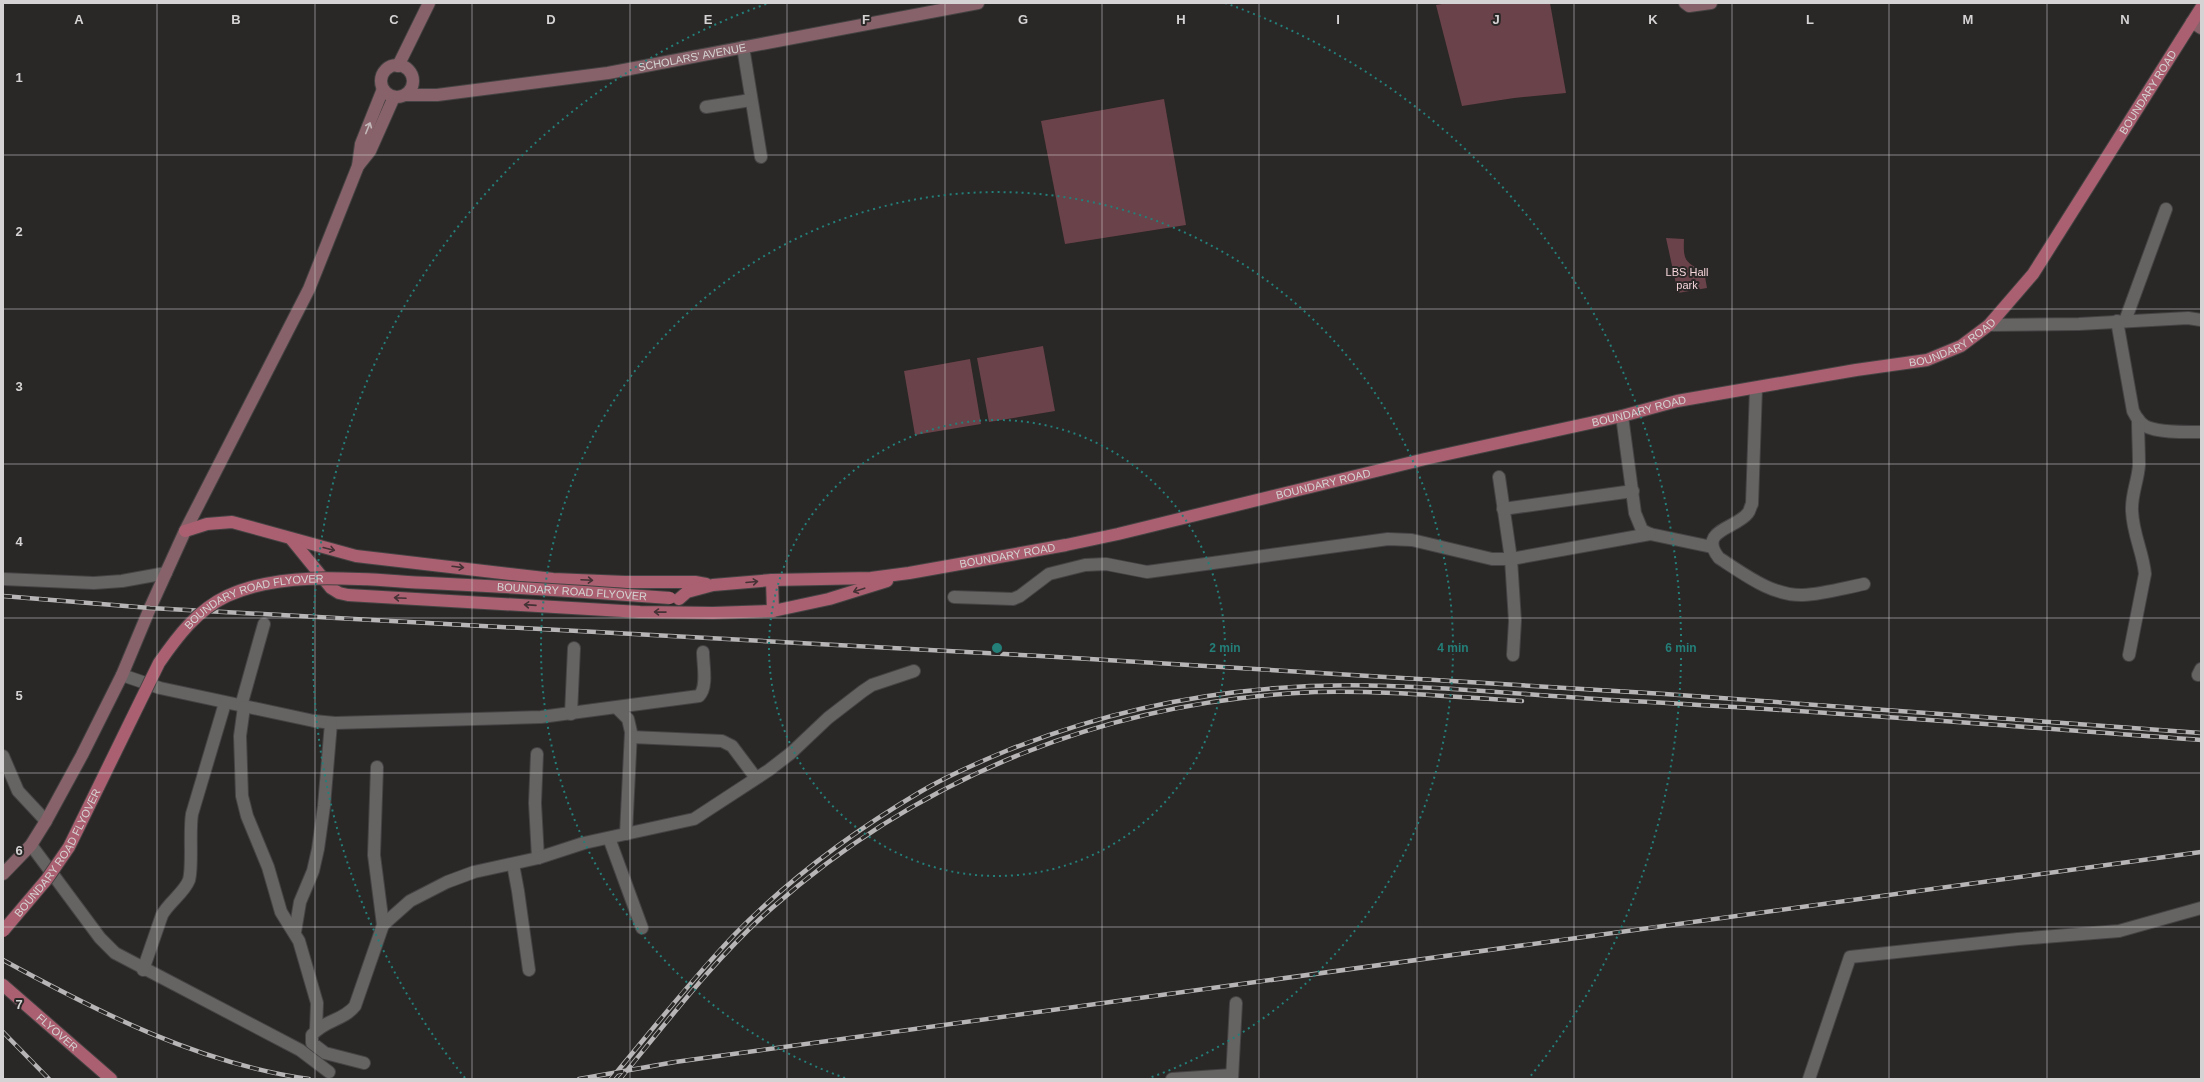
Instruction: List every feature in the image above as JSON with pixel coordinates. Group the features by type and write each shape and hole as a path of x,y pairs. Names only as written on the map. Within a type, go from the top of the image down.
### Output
{"main road":[{"name":"BOUNDARY ROAD","path":"713,585 772,580 871,578 909,574 1118,534 1425,459 1622,416 1677,401 1856,370 1928,360 1961,346 1990,325 2033,274 2197,25 2201,8"},
{"path":"185,531 207,524 232,522 292,540 356,556 554,579 625,582 695,582 713,585"},
{"name":"BOUNDARY ROAD","path":"292,540 331,588 339,593 348,595 633,612 699,613 773,611 829,599 909,574"},
{"name":"BOUNDARY ROAD FLYOVER","path":"3,931 47,879 69,847 159,663 177,636 196,617 226,597 256,585 289,581 330,580 518,587 675,598"},
{"path":"772,580 773,611"},
{"path":"675,598 687,592 713,585"},
{"path":"675,598 699,613"},
{"name":"FLYOVER","path":"3,985 111,1079"}],"street":[{"path":"3,874 30,845 46,821 82,755 122,675 185,531 309,289 358,166 361,144 383,89 381,80 384,72 398,66 429,3"},
{"name":"SCHOLARS' AVENUE","path":"400,96 437,95 608,73 978,3"},
{"path":"1685,3 1689,6 1711,3"},
{"path":"743,47 761,157"},
{"path":"358,166 370,151 400,96 412,87 412,77 407,69 398,66"},
{"path":"383,89 400,96"},
{"path":"706,107 751,100"},
{"path":"2166,210 2121,321 2134,411 2138,419 2145,426 2201,432"},
{"path":"1990,325 2201,320"},
{"path":"1712,547 1716,534 1738,522 1748,514 1752,504 1756,388"},
{"path":"1622,416 1637,523 1642,530 1650,534 1712,547 1719,558 1766,586 1785,593 1804,595 1864,584"},
{"path":"2129,655 2145,574 2144,563 2137,547 2133,529 2132,510 2139,466 2138,419"},
{"path":"1498,477 1511,559 1515,621 1512,655"},
{"path":"1504,509 1633,490"},
{"path":"954,597 1013,599 1020,596 1049,574 1090,564 1106,564 1147,572 1388,539 1412,540 1492,559 1511,559 1650,534"},
{"path":"3,579 94,583 122,581 166,573"},
{"path":"264,624 242,706 240,736 242,796 247,816 268,866 281,912 295,932 316,998 316,1030"},
{"path":"572,714 574,648"},
{"path":"122,675 160,688 314,721 330,723 480,720 572,714 699,696 702,693 704,686 703,652"},
{"path":"364,1063 335,1057 317,1049 311,1039 316,1030 325,1024 343,1018 354,1006 384,925 410,901 447,882 474,872 538,858 609,838 687,821 756,778 791,753 828,718 872,685 914,671"},
{"path":"143,970 162,915 189,880 189,830 193,808 225,703"},
{"path":"617,708 628,719 631,737 626,834"},
{"path":"295,932 300,902 313,871 318,849 324,806 330,723"},
{"path":"631,737 722,742 732,746 756,778"},
{"path":"537,754 535,804 538,858"},
{"path":"3,756 18,791 46,821"},
{"path":"377,767 374,855 384,925"},
{"path":"609,838 642,928"},
{"path":"30,845 100,938 115,953 143,970 300,1050 329,1072"},
{"path":"513,864 529,970"},
{"path":"1809,1079 1850,957 2018,939 2119,931 2201,908"},
{"path":"1172,1079 1232,1077 1236,1003"}],"green space":[{"path":"1448,3 1550,3 1566,93 1514,98 1462,106 1436,5"},
{"path":"1164,99 1186,225 1065,244 1041,121"},
{"name":"LBS Hall park","path":"1666,238 1684,239 1684,252 1686,260 1693,266 1704,271 1707,288 1678,293"},
{"path":"1043,346 1055,411 989,422 977,358"},
{"path":"970,359 981,424 915,435 904,371"}],"railway":[{"path":"3,596 150,608 1040,656 1665,694 2201,733"},
{"path":"611,1079 687,987 735,934 777,894 800,875 871,823 920,792 973,765 1006,751 1099,719 1146,708 1194,698 1242,691 1339,685 1388,686 1845,714 2201,740"},
{"path":"620,1079 693,990 751,927 831,860 893,819 957,783 1024,753 1094,729 1166,711 1239,698 1315,692 1367,692 1522,701"},
{"path":"579,1079 675,1062 2201,852"},
{"path":"3,960 113,1017 189,1048 268,1072 309,1079"},
{"path":"3,1032 49,1079"}]}
